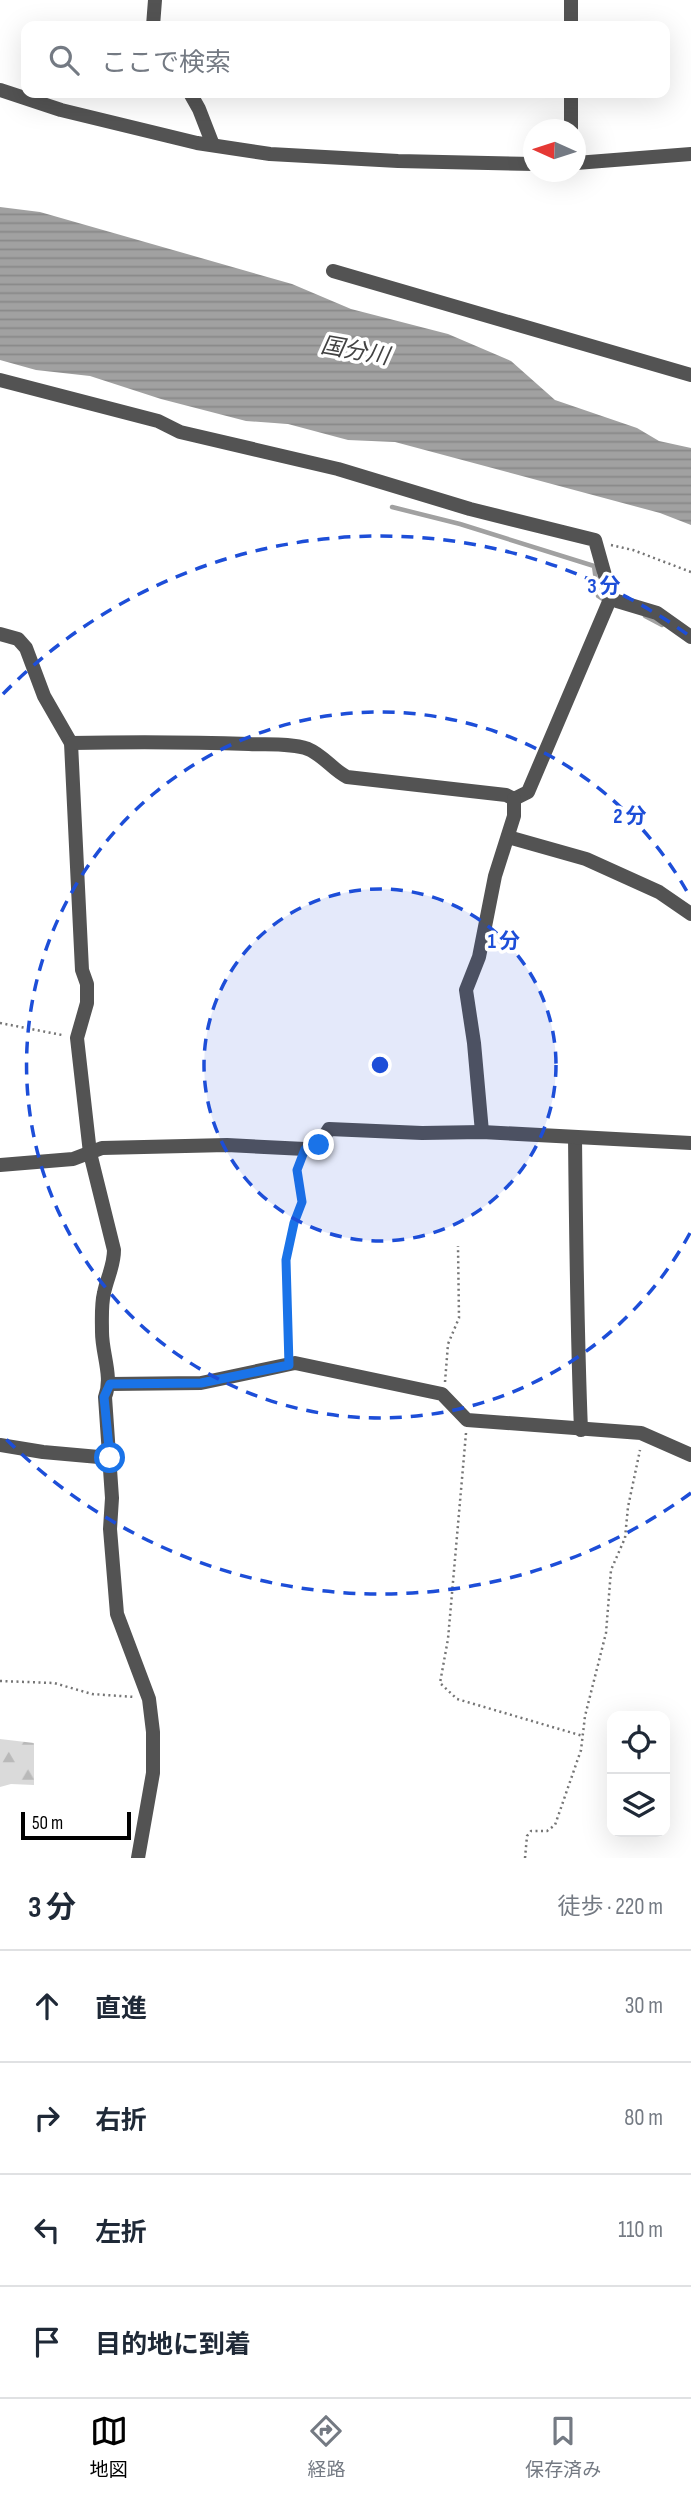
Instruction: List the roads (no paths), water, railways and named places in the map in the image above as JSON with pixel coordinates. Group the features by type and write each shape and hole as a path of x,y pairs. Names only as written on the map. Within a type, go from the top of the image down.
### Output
{"street":[{"path":"153,21 155,0"},
{"path":"571,0 571,21"},
{"path":"0,90 21,97"},
{"path":"24,98 61,110 213,145 270,154 523,164"},
{"path":"193,98 213,145"},
{"path":"571,98 571,119"},
{"path":"586,162 691,154"},
{"path":"333,271 691,375"},
{"path":"0,380 158,421 180,432 338,468 470,509 595,540 609,601 528,792 514,799 493,794 347,777 337,772 317,754 293,746 71,743"},
{"path":"609,601 657,613 691,637"},
{"path":"0,634 18,639 26,648 44,696 71,743 82,971 87,1003 77,1038 90,1153 114,1250 114,1261 103,1294 102,1334 105,1367 110,1384 104,1397 110,1458 110,1529 117,1614 149,1699 153,1731 153,1773 138,1858"},
{"path":"481,1132 474,1043 466,990 480,957 495,876 514,816 514,799"},
{"path":"508,837 586,859 659,892 691,914"},
{"path":"0,1165 74,1159 102,1148 227,1145 305,1149 319,1145 329,1129 422,1133 481,1132 691,1143"},
{"path":"575,1137 577,1347 581,1430"},
{"path":"110,1384 201,1383 289,1365 323,1367 444,1396 467,1420 641,1433 691,1455"},
{"path":"0,1445 110,1458"}],"water":[{"name":"国分川","path":"0,207 40,212 292,284 351,309 448,334 511,361 555,400 637,428 659,441 691,448 691,525 660,513 395,442 348,440 288,424 246,421 161,399 90,376 36,370 0,360"}],"waterway":[{"path":"392,507 460,524 594,566 598,596 607,602"},
{"path":"645,616 662,625"}]}
